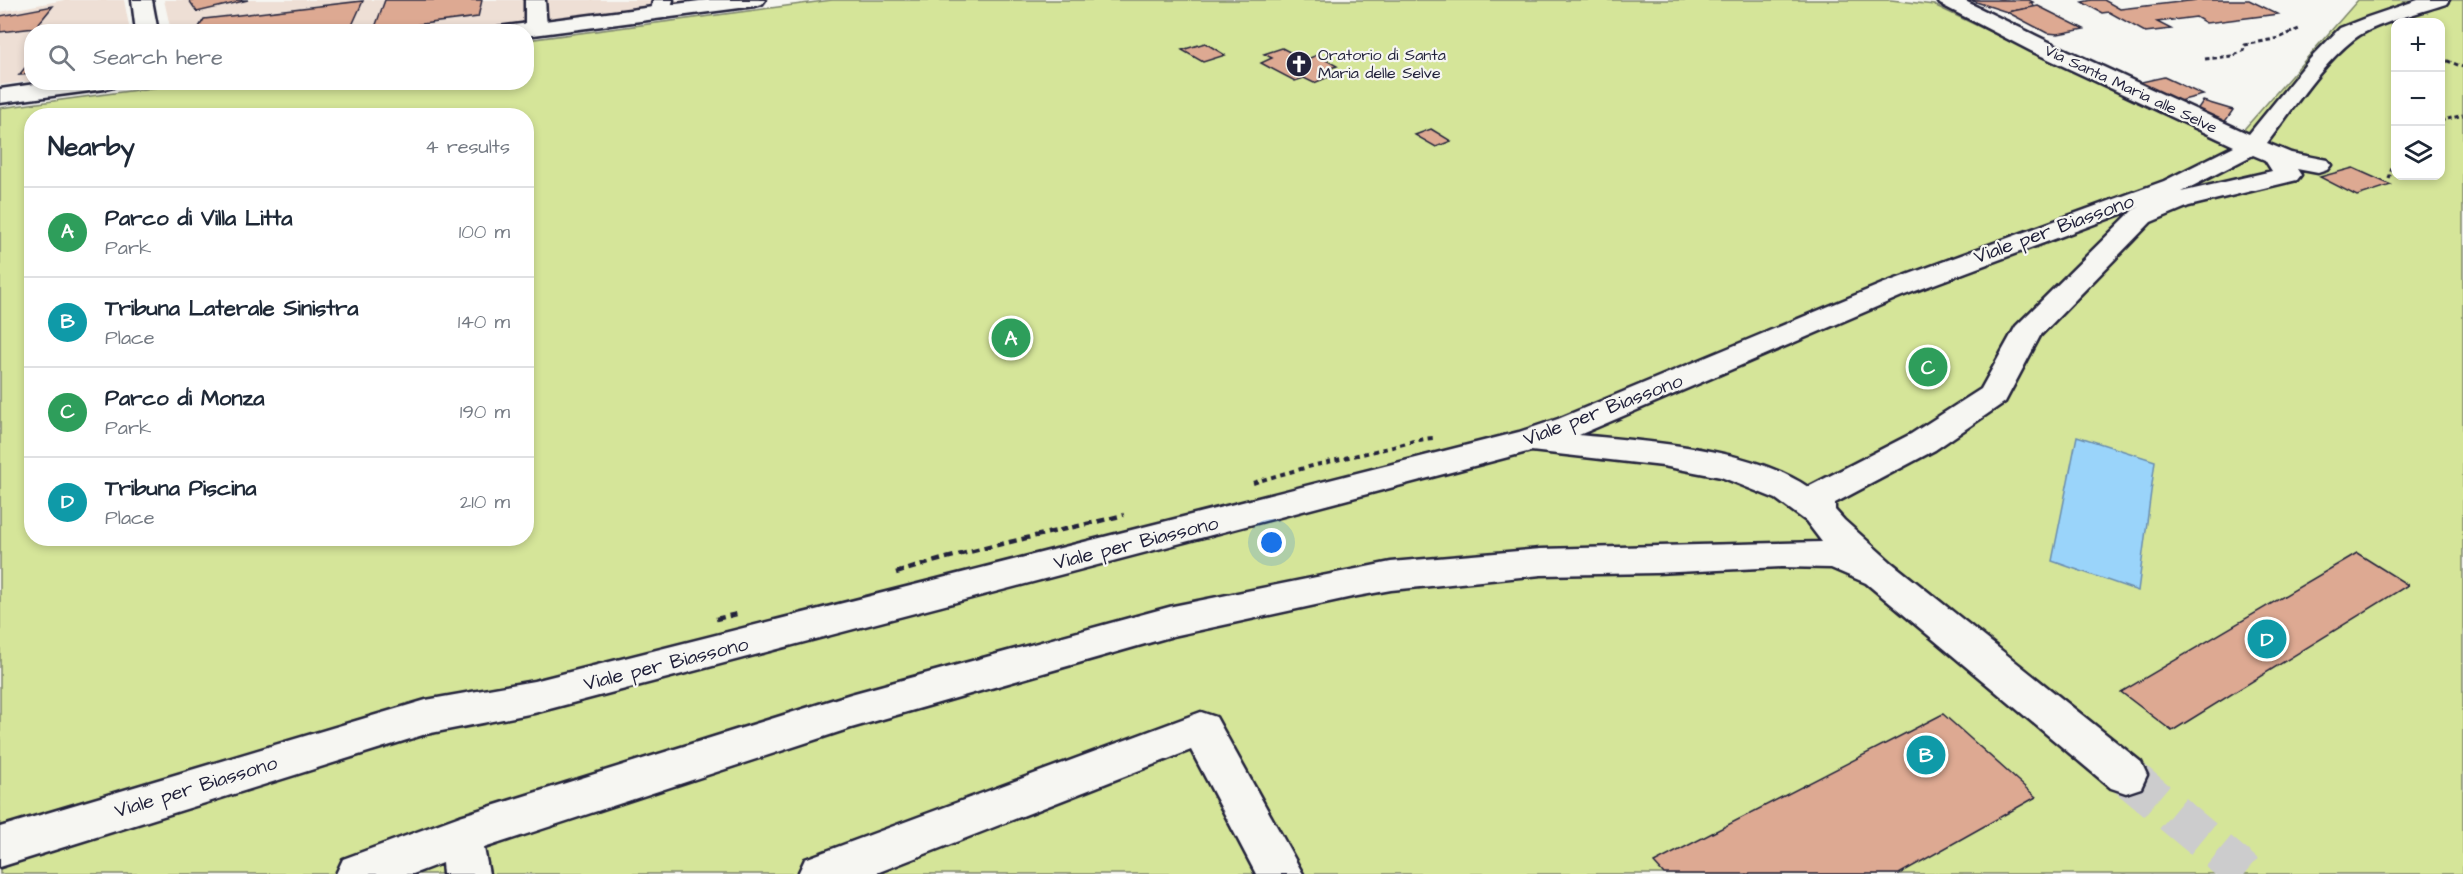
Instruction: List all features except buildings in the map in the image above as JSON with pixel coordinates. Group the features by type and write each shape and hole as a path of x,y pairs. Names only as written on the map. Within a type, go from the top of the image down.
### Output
{"street":[{"path":"142,0 146,24"},
{"path":"536,0 536,28 662,6 755,0"},
{"name":"Via Santa Maria alle Selve","path":"1947,0 2257,150 2285,160 2318,165"},
{"name":"Viale per Biassono","path":"0,847 426,717 556,692 1527,441 1570,427 1892,290 2173,186 2257,150 2318,64 2348,33 2375,21 2439,0"},
{"path":"0,96 45,90"},
{"path":"1818,512 1817,497 1923,442 1994,395 2027,333 2142,216 2180,200 2288,175 2257,150"},
{"path":"1527,441 1688,459 1741,471 1785,489 1818,512 1831,529 1879,573 2126,775"},
{"path":"359,874 463,855 746,742 874,704 1173,621 1391,576 1541,562 1656,560 1781,554 1835,555 1879,573"},
{"path":"821,874 1201,729 1280,874"}],"path":[{"path":"2205,59 2232,56 2243,51 2245,45 2252,42 2280,38 2301,28"},
{"path":"2445,60 2463,67"},
{"path":"2445,120 2463,115"},
{"path":"2389,179 2391,171"},
{"path":"1244,486 1301,467 1398,446 1413,439 1445,437"},
{"path":"893,574 950,556 976,552 1133,514"},
{"path":"713,620 731,614 748,612"}],"shaded area":[{"path":"64,0 124,0 129,24 24,24 24,82 0,85 0,12"},
{"path":"164,0 696,0 508,24 169,24"}],"green space":[{"path":"832,0 1891,0 1934,5 2219,141 2238,136 2358,0 2463,0 2463,874 0,874 0,108 137,90 534,90 534,39"}],"water":[{"path":"2077,436 2155,461 2138,591 2052,561"}],"tunnel":[{"path":"2126,775 2245,874"}],"place":[{"name":"Oratorio di Santa Maria delle Selve","path":"1299,64"},
{"name":"Parco di Villa Litta","path":"1011,338"},
{"name":"Parco di Monza","path":"1928,367"},
{"name":"Tribuna Piscina","path":"2267,639"},
{"name":"Tribuna Laterale Sinistra","path":"1926,755"}]}
